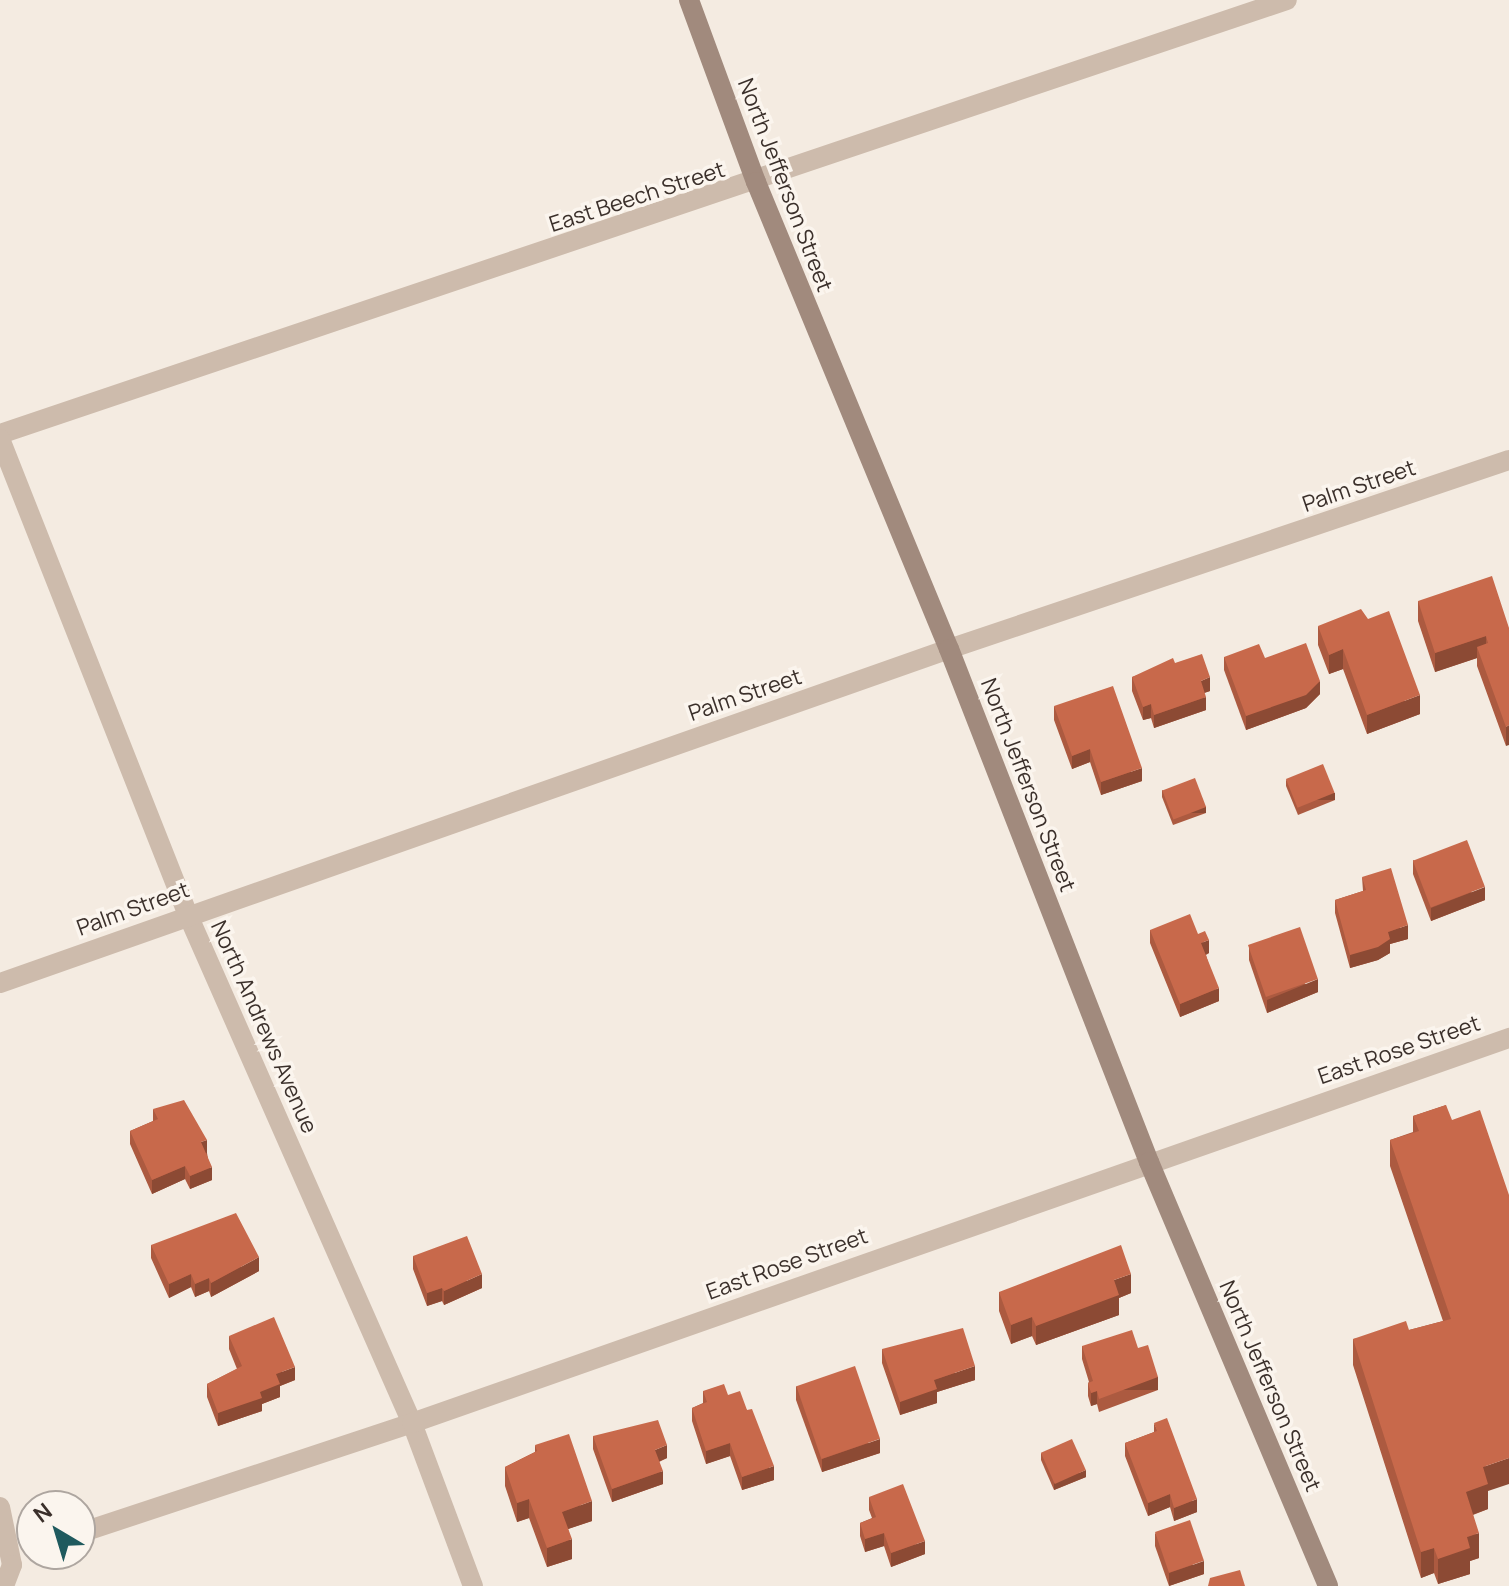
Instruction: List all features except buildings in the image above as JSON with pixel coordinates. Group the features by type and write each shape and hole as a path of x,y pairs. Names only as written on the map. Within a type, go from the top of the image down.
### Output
{"street":[{"name":"North Jefferson Street","path":"689,0 756,182 949,649 1149,1162 1328,1586"},
{"name":"East Beech Street","path":"0,437 1287,0"},
{"name":"North Andrews Avenue","path":"0,437 188,915 412,1423 473,1586"},
{"name":"Palm Street","path":"0,983 949,649 1509,460"},
{"name":"East Rose Street","path":"96,1528 412,1423 1509,1038"},
{"path":"0,1507 12,1565 4,1586"}]}
